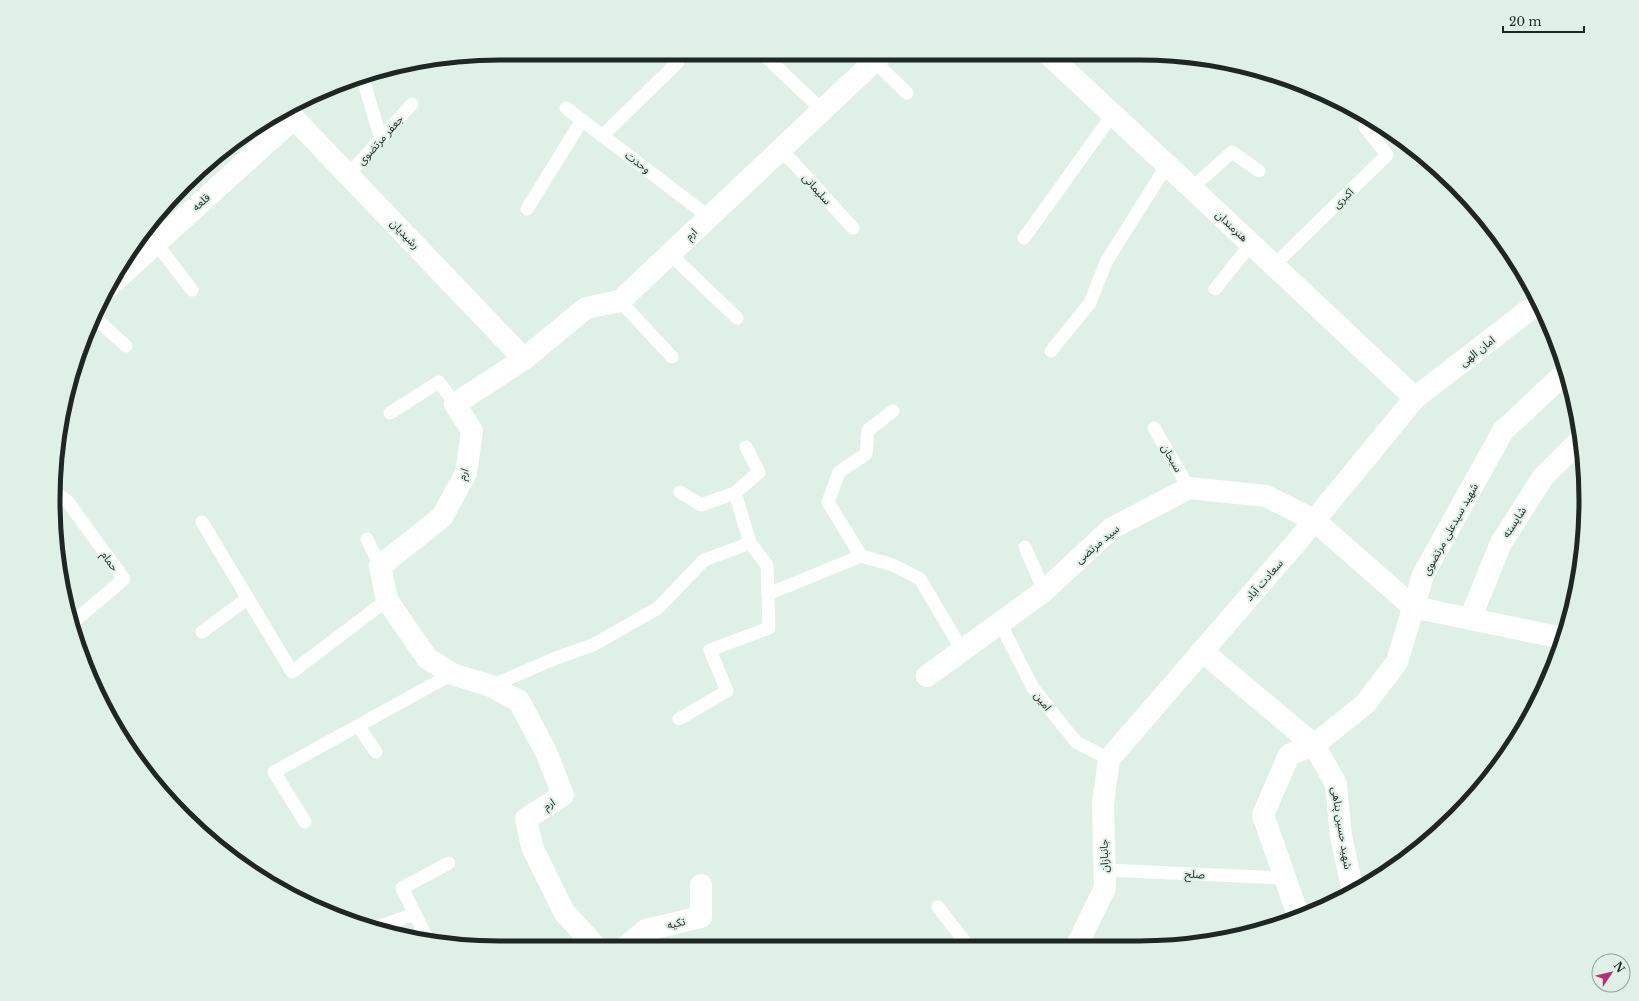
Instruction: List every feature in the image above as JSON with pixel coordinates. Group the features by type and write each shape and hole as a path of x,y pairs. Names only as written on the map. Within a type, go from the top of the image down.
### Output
{"street":[{"name":"ارم","path":"620,301 875,60"},
{"name":"هنرمندان","path":"1054,60 1415,398"},
{"name":"رشیدیان","path":"290,114 524,359"},
{"name":"قلعه","path":"124,273 290,114"},
{"path":"454,404 524,359 586,308 620,301"},
{"name":"امان الهی","path":"1415,398 1534,306"},
{"name":"شهید سیدعلی مرتضوی","path":"1297,911 1264,815 1289,755 1314,745 1365,704 1397,662 1423,575 1503,432 1561,377"},
{"name":"سعادت آباد","path":"1109,759 1314,520 1415,398"},
{"name":"ارم","path":"454,404 472,431 466,473 442,517 380,566 387,600 427,658 452,674 491,686 520,701 546,752 563,795 526,819 532,847 564,912 591,941"},
{"name":"شایسته","path":"1470,619 1501,543 1544,477 1575,445"},
{"path":"1189,488 1266,496 1314,520 1413,607 1557,637"},
{"name":"سید مرتضی","path":"927,676 1044,591 1112,528 1189,488"},
{"path":"1202,652 1314,745"},
{"name":"شهید حسین پناهی","path":"1314,745 1336,784 1341,836 1352,886"},
{"name":"جانبازان","path":"1079,941 1105,888 1103,804 1109,759"},
{"name":"تکیه","path":"633,941 646,930 701,917 701,885"}],"lane":[{"path":"769,60 822,110"},
{"path":"879,60 907,93"},
{"path":"602,136 678,62"},
{"path":"364,82 381,139"},
{"name":"جعفر مرتضوی","path":"348,175 412,104"},
{"name":"وحدت","path":"566,108 709,217"},
{"path":"1024,238 1113,114"},
{"path":"527,209 582,120"},
{"name":"اکبری","path":"1274,265 1387,155 1365,127"},
{"name":"سلیمانی","path":"781,149 853,228"},
{"path":"1192,188 1232,152 1259,171"},
{"path":"1051,351 1090,303 1106,262 1168,165"},
{"path":"156,243 192,290"},
{"path":"1215,289 1251,244"},
{"path":"670,254 737,318"},
{"path":"620,301 672,357"},
{"path":"99,321 126,346"},
{"path":"390,413 439,382 454,404"},
{"path":"861,556 828,502 840,472 866,454 868,430 893,411"},
{"name":"سبحان","path":"1154,428 1189,488"},
{"path":"680,492 701,505 735,493 759,472 746,447"},
{"path":"679,719 727,691 710,650 769,628 767,565 750,543 735,493"},
{"name":"حمام","path":"60,496 68,502 124,579 76,619"},
{"path":"202,522 292,672 387,600"},
{"path":"367,539 380,566"},
{"path":"491,686 556,658 593,645 658,608 704,560 750,543"},
{"path":"1025,547 1044,591"},
{"path":"768,594 861,556 894,565 920,579 962,650"},
{"path":"202,632 248,598"},
{"name":"امین","path":"1000,623 1033,688 1076,742 1109,759"},
{"path":"305,822 274,772 452,674"},
{"path":"358,726 376,752"},
{"path":"425,934 402,888 449,863"},
{"name":"صلح","path":"1105,870 1285,878"},
{"path":"938,906 964,941"},
{"path":"383,925 415,914"}]}
